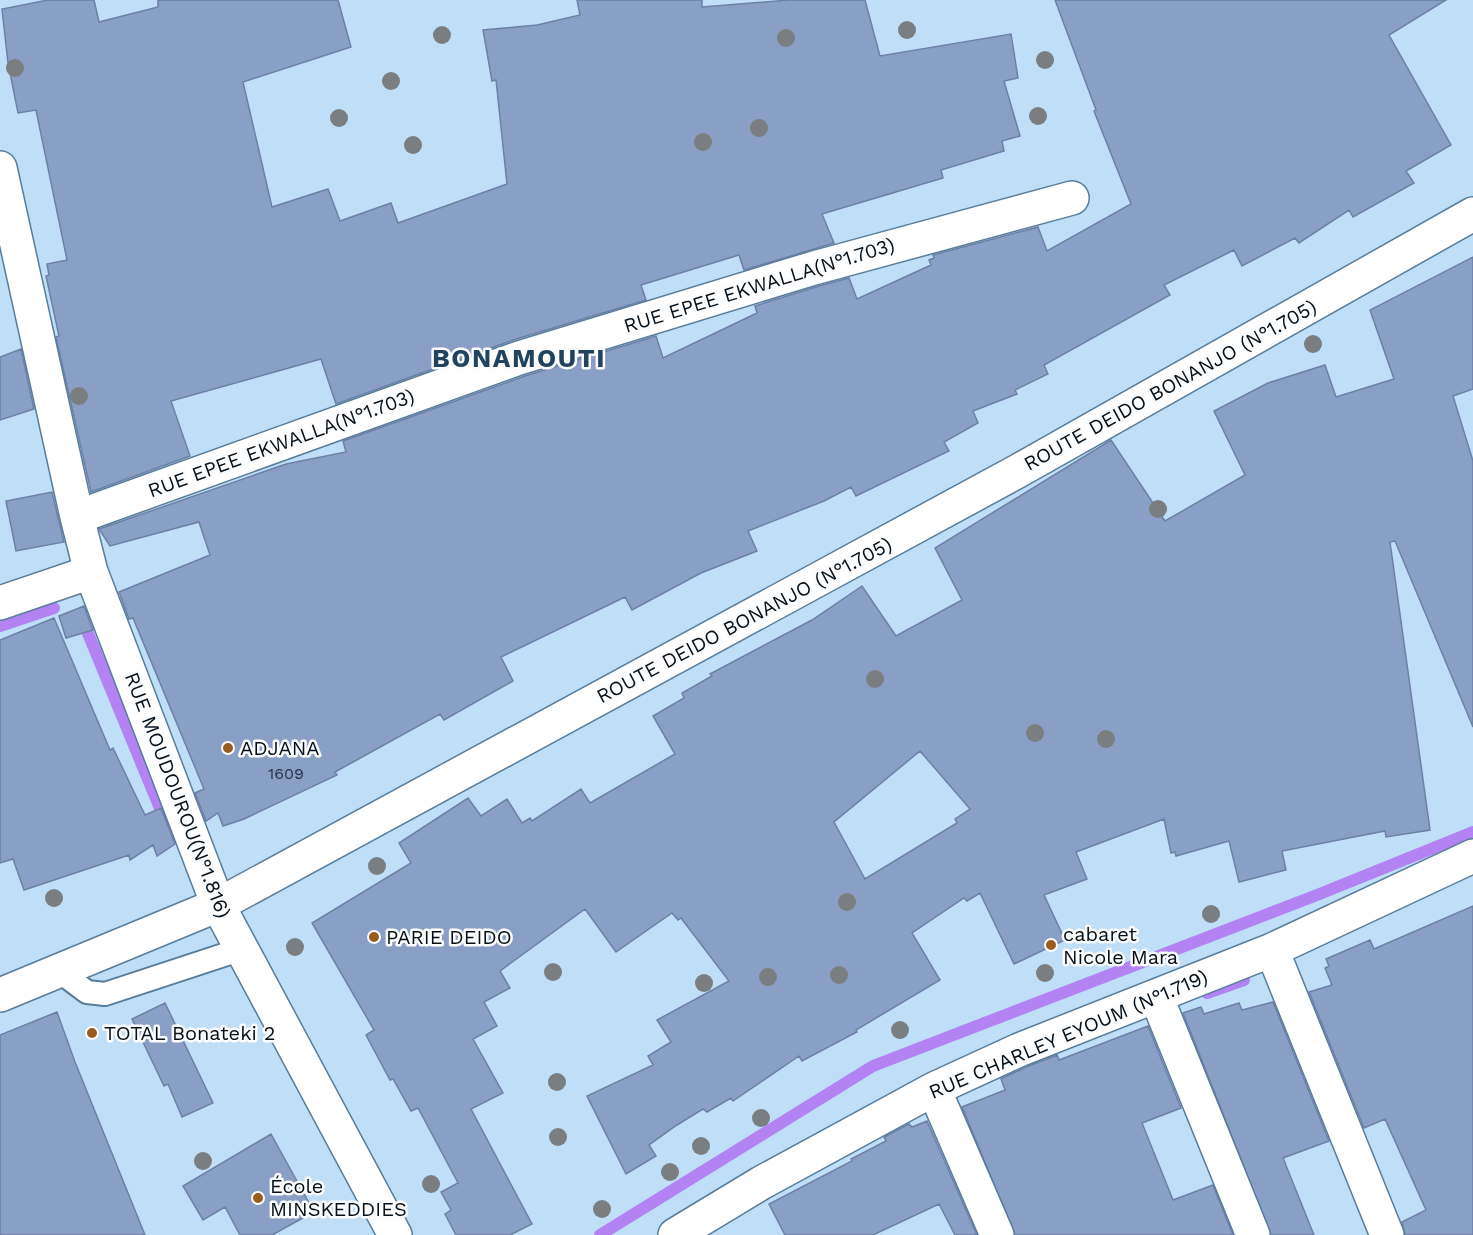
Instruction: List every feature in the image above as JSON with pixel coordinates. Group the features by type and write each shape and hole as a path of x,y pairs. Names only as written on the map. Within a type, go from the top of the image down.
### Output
{"street":[{"name":"RUE MOUDOUROU(N°1.816)","path":"0,168 76,517 91,572 218,905 395,1235"},
{"name":"RUE EPEE EKWALLA(N°1.703)","path":"76,517 519,358 836,262 1072,198"},
{"name":"ROUTE DEIDO BONANJO (N°1.705)","path":"0,995 218,905 1018,471 1473,214"},
{"path":"0,603 91,572"},
{"name":"RUE CHARLEY EYOUM (N°1.719)","path":"675,1235 761,1183 934,1089 1019,1050 1272,950 1473,856"},
{"path":"1272,950 1387,1235"},
{"path":"1156,996 1253,1235"},
{"path":"934,1089 997,1235"}],"lane":[{"path":"59,971 87,992 105,994 242,949"}],"building":[{"path":"48,0 94,0 99,22 158,7 158,0 338,0 351,47 243,82 272,207 328,189 340,221 391,203 398,223 507,184 496,80 492,81 483,30 537,25 580,15 577,0 702,0 702,7 789,0 865,0 880,56 1011,34 1018,78 1004,81 1020,136 1002,141 1004,151 941,170 943,178 822,214 834,243 744,270 739,255 641,285 646,300 513,340 336,404 321,359 171,401 190,456 91,492 56,337 59,336 46,276 49,275 47,264 67,260 36,110 18,113 8,63 2,9"},
{"path":"1055,0 1446,0 1389,35 1451,145 1406,171 1414,183 1353,217 1349,210 1299,243 1295,238 1242,266 1234,250 1164,285 1170,295 1044,365 1048,374 1015,390 1017,394 973,411 978,423 944,442 949,451 856,496 851,487 824,501 748,531 757,551 701,573 632,610 625,597 501,657 513,681 444,720 440,714 335,772 337,775 244,819 223,826 218,813 206,821 195,793 204,789 133,618 129,619 119,592 210,555 199,522 110,546 99,529 286,464 346,452 343,441 525,376 656,336 663,358 757,313 755,306 819,286 849,278 857,299 931,265 929,260 934,258 933,255 1038,227 1047,251 1131,204 1094,111 1096,110"},
{"path":"1473,257 1473,389 1453,396 1473,461 1473,727 1395,541 1390,542 1430,830 1386,837 1385,831 1282,851 1286,870 1239,882 1229,841 1176,856 1175,852 1171,853 1164,819 1076,852 1087,879 1044,895 1065,940 1014,964 980,893 967,901 964,898 912,933 940,980 856,1030 857,1032 802,1061 799,1056 733,1101 731,1098 707,1112 703,1109 677,1125 649,1145 656,1156 626,1174 587,1096 653,1065 648,1056 671,1042 657,1020 729,981 681,918 678,920 672,913 616,952 585,909 500,971 510,988 484,1002 497,1026 473,1039 503,1093 471,1109 532,1224 510,1235 456,1235 445,1214 451,1210 441,1192 458,1183 418,1108 411,1111 393,1079 390,1080 366,1035 374,1030 312,923 411,863 399,843 468,798 481,816 507,799 522,823 530,818 532,821 581,789 590,803 675,754 653,716 684,698 682,693 712,676 710,674 812,620 862,586 896,636 962,600 935,548 1111,440 1165,521 1245,475 1214,411 1268,383 1325,365 1336,397 1394,379 1370,310","holes":["920,751 970,809 955,819 957,823 865,879 834,822"]},
{"path":"21,349 34,409 0,420 0,357"},
{"path":"52,492 64,542 16,551 6,501"},
{"path":"84,606 93,630 66,638 59,616"},
{"path":"54,618 110,750 113,748 145,815 161,808 175,844 157,856 153,845 130,860 129,855 24,890 13,859 0,863 0,640"},
{"path":"1473,906 1473,1235 1405,1235 1402,1222 1426,1210 1385,1119 1364,1128 1309,992 1332,985 1325,968 1329,966 1326,959 1370,940 1374,949"},
{"path":"1273,1002 1329,1141 1283,1158 1314,1235 1271,1235 1183,1013 1201,1007 1204,1014 1239,1003 1242,1010"},
{"path":"165,1003 213,1103 182,1117 168,1084 164,1086 132,1019"},
{"path":"57,1012 145,1235 0,1235 0,1035"},
{"path":"1148,1026 1181,1108 1142,1123 1173,1200 1213,1185 1233,1235 1015,1235 962,1107 1005,1090 1001,1079 1026,1067 1057,1055 1059,1060"},
{"path":"927,1121 977,1235 955,1235 939,1204 873,1235 785,1235 769,1204 852,1161 851,1159 886,1141 884,1137 909,1124 912,1127"},
{"path":"271,1134 314,1212 272,1235 240,1235 225,1207 203,1220 183,1186"}],"waterway":[{"path":"0,626 54,608"},
{"path":"87,631 166,823"},
{"path":"600,1235 873,1066 1317,895 1473,832"},
{"path":"1207,993 1244,980"}],"place":[{"name":"ADJANA","path":"228,748"},
{"name":"PARIE DEIDO","path":"374,937"},
{"name":"cabaret Nicole Mara","path":"1051,945"},
{"name":"TOTAL Bonateki 2","path":"92,1033"},
{"name":"École MINSKEDDIES","path":"258,1198"}],"district":[{"name":"BONAMOUTI","path":"519,358"}]}
